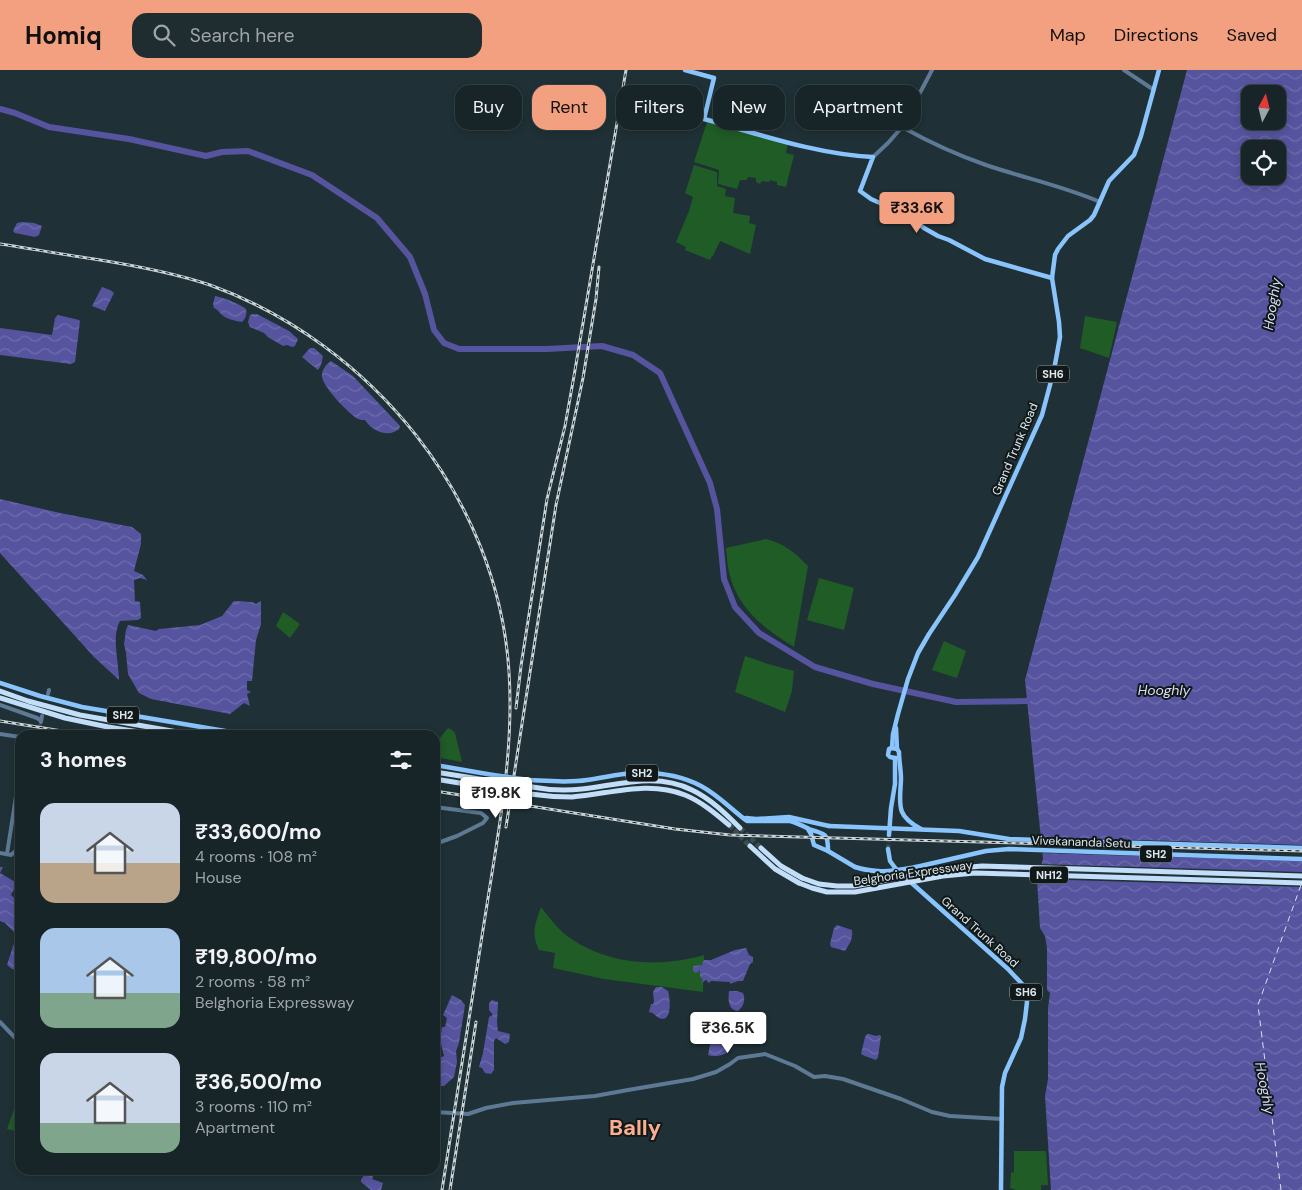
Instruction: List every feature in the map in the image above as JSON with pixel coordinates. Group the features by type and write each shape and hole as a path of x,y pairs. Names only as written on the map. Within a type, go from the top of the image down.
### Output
{"highway":[{"path":"0,691 28,701 80,715 166,730"},
{"path":"0,698 65,718 127,730"},
{"path":"440,773 492,778 552,790 570,790 636,781 657,781 676,784 691,789 703,797 720,809 740,828"},
{"path":"440,780 559,797 635,788 665,790 684,794 694,799 729,825"},
{"name":"Belghoria Expressway","path":"750,846 775,869 812,888 828,892 854,892 943,876 975,873 1302,883"},
{"name":"Belghoria Expressway","path":"761,848 800,881 837,886 854,886 948,869 982,866 1302,876"}],"main road":[{"path":"685,70 714,78 704,119 819,150 873,157 861,187 861,192 870,199 909,216 938,236 985,259 1052,278"},
{"name":"Grand Trunk Road","path":"889,835 896,753 893,734 908,678 922,646 966,579 978,557 1042,415 1054,370 1060,336 1052,278 1053,261 1058,249 1068,236 1090,220 1101,203 1110,181 1132,158 1159,70"},
{"name":"SH2","path":"0,683 82,707 219,730"},
{"path":"896,753 901,772 900,799 902,811 910,823 922,830"},
{"name":"SH2","path":"440,767 492,778 566,782 633,773 664,774 678,777 702,786 742,817 790,821 802,825 812,834 814,845 828,852"},
{"name":"SH2","path":"765,820 789,816 829,826 922,830"},
{"path":"808,829 822,833 825,836 828,852"},
{"name":"Vivekananda Setu","path":"922,830 960,831 1009,840 1302,848"},
{"name":"Grand Trunk Road","path":"888,849 890,861 896,870 1008,969 1020,981 1025,990 1027,1002 1023,1028 1003,1080 1001,1190"},
{"name":"Vivekananda Setu","path":"828,852 855,867 880,872 928,865 978,853 1009,849 1302,859"}],"street":[{"path":"921,91 932,70"},
{"path":"1124,70 1154,90"},
{"path":"873,157 899,130"},
{"path":"908,130 941,147 975,161 1064,188 1101,203"},
{"path":"0,705 39,719 41,722 42,716"},
{"path":"0,734 15,736"},
{"path":"7,854 15,797"},
{"path":"440,808 481,813 487,818 484,823 440,842"},
{"path":"0,853 10,855 15,851"},
{"path":"0,1022 15,1038"},
{"path":"440,1112 468,1114 512,1103 595,1096 694,1080 716,1072 738,1058 765,1054 795,1066 814,1077 825,1076 843,1079 932,1112 950,1116 1002,1119"}],"green space":[{"path":"707,122 713,124 713,130 738,130 788,143 786,153 794,155 786,187 777,185 777,182 770,180 769,182 762,181 760,184 756,182 756,178 748,177 747,180 740,180 737,189 718,184 719,170 694,162"},
{"path":"694,165 717,172 717,186 726,189 725,196 735,198 733,213 750,216 749,223 756,225 750,254 720,241 710,260 685,250 686,247 676,242 693,197 685,193"},
{"path":"1085,316 1117,322 1109,358 1080,348"},
{"path":"766,539 779,543 789,549 808,566 794,647 763,625 745,607 738,597 729,572 726,548"},
{"path":"819,578 854,588 844,630 807,620"},
{"path":"283,612 300,624 290,638 276,626"},
{"path":"944,641 966,651 957,678 932,670"},
{"path":"745,656 794,671 792,691 785,712 735,692"},
{"path":"448,728 455,733 462,762 440,758 440,738"},
{"path":"541,907 554,924 566,935 601,954 635,962 670,962 704,955 703,992 604,979 553,968 555,953 539,950 535,938 536,924"},
{"path":"15,1106 15,1131 7,1129"},
{"path":"1014,1151 1046,1151 1048,1185 1041,1185 1041,1190 1016,1190 1010,1188 1011,1173 1014,1172"}],"water":[{"name":"Hooghly","path":"1187,70 1302,70 1302,1190 1051,1190 1045,1096 1048,1079 1048,1008 1050,993 1047,990 1047,948 1045,936 1040,928 1037,880 1043,859 1025,680"},
{"path":"22,222 42,226 39,235 35,237 15,233 13,231 17,223"},
{"path":"102,287 114,293 105,311 92,306"},
{"path":"215,296 231,301 246,309 246,316 242,322 225,317 214,308"},
{"path":"257,314 289,331 298,339 295,346 283,346 264,333 250,327 248,322 250,315"},
{"path":"58,315 80,321 75,362 71,364 0,355 0,328 52,335 55,318"},
{"path":"310,348 314,348 323,356 318,370 302,357"},
{"path":"331,361 353,376 400,426 399,429 391,433 380,432 370,426 365,420 358,419 343,406 332,394 322,377 324,368"},
{"path":"0,499 132,527 141,534 141,544 134,571 143,575 147,580 140,578 134,580 135,601 140,602 141,618 138,620 120,621 117,627 116,642 119,680 94,657 0,553"},
{"path":"234,601 256,604 261,601 261,624 256,640 252,681 247,681 247,690 251,692 247,694 250,706 244,703 230,714 151,699 139,693 128,674 124,644 128,625 156,631 159,629 200,625 222,616"},
{"path":"0,873 15,882 15,887 11,895 15,899 15,932 0,921"},
{"path":"837,925 852,930 851,941 845,951 831,947 830,944 834,928"},
{"path":"15,942 15,970 7,965"},
{"path":"746,948 749,955 753,957 753,962 750,964 743,981 730,984 730,982 711,981 709,983 706,980 701,983 703,980 700,976 700,970 696,973 693,971 693,966 703,965 704,960 711,960 735,950"},
{"path":"656,987 662,987 669,994 669,1014 663,1019 649,1012 651,1004 654,1002 653,992"},
{"path":"729,991 743,993 744,1003 738,1011 730,1007"},
{"path":"452,995 461,1000 465,1005 456,1051 457,1062 454,1077 444,1086 440,1086 440,1058 444,1056 440,1040 442,1027 445,1027 447,1018 443,1015"},
{"path":"492,1000 498,1002 498,1031 510,1034 509,1042 505,1044 496,1038 494,1041 494,1070 491,1074 485,1073 479,1067 489,1017 493,1015 489,1010 489,1003"},
{"path":"715,1031 734,1039 727,1053 719,1056 710,1056 708,1055 712,1035"},
{"path":"867,1034 881,1036 876,1060 861,1054"},
{"path":"364,1175 374,1175 372,1179 383,1183 381,1190 371,1190 361,1180"}],"pier":[{"path":"1039,837 1302,845 1302,861 1040,853"},
{"path":"1039,864 1302,872 1302,887 1035,879"}],"waterway":[{"path":"0,109 49,127 129,139 206,156 222,152 248,151 312,175 377,218 410,257 425,294 434,330 444,343 459,349 547,349 602,346 633,355 660,373 710,483 717,509 724,579 735,607 759,633 815,667 873,684 956,702 1027,701"}],"ferry route":[{"path":"1281,1190 1258,1005 1301,885"}],"tunnel":[{"path":"39,730 41,722"},
{"path":"729,825 750,846"},
{"path":"740,828 761,848"},
{"path":"888,849 889,835"}],"railway":[{"path":"516,708 547,499 565,426 626,70"},
{"path":"0,244 114,262 169,273 210,285 269,311 324,346 373,387 416,435 452,489 480,546 500,608 509,672 510,728 501,813 442,1190"},
{"path":"506,827 556,505 583,378 596,299 599,267"},
{"path":"0,721 56,730"},
{"path":"440,792 675,829 730,835 1302,851"},
{"path":"450,1190 476,1022"}],"district":[{"name":"Bally","path":"635,1127"}]}
